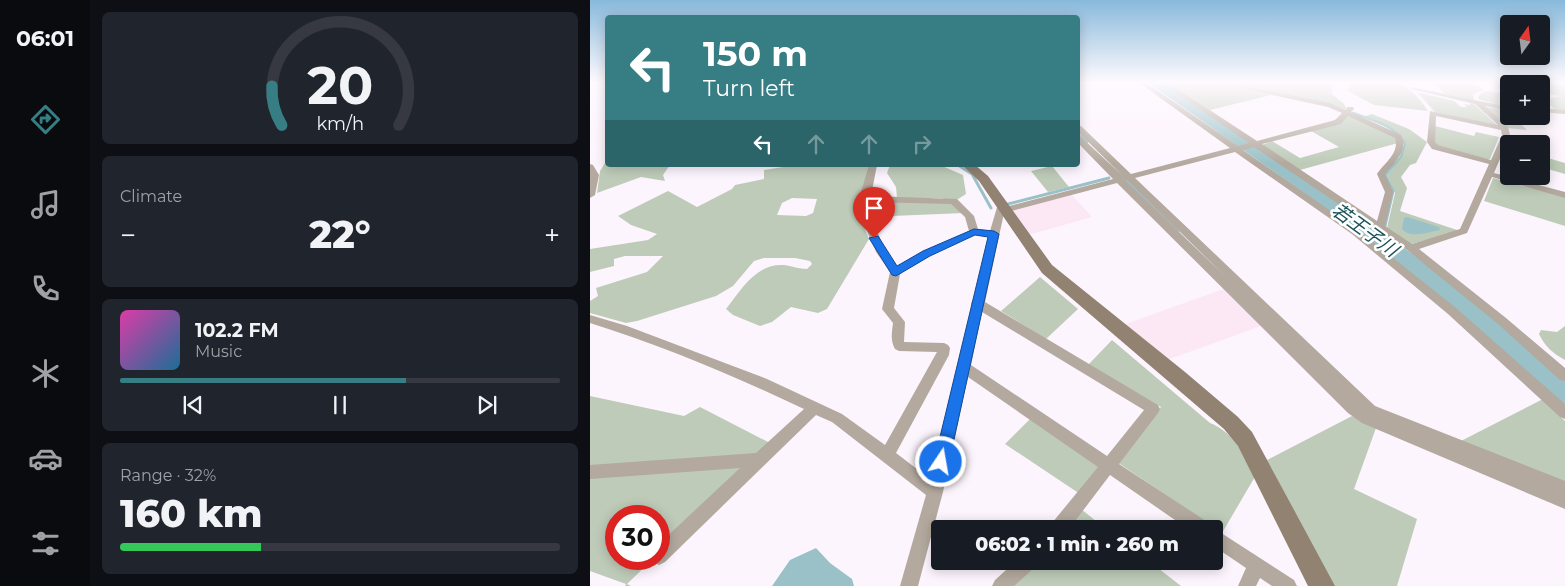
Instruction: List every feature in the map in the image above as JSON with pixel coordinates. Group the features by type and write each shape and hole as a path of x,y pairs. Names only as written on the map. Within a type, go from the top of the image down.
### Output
{"street":[{"path":"1180,109 1355,232 1452,311 1565,413"},
{"path":"1205,109 1411,248 1502,321 1565,376"},
{"path":"1343,109 1388,130 1400,140 1396,157 1381,172 1389,192 1380,227"},
{"path":"1411,248 1463,232 1506,135 1505,129 1485,109"},
{"path":"1002,208 1338,122 1349,111"},
{"path":"1550,111 1565,112"},
{"path":"1494,163 1435,146 1431,142 1433,113 1505,129"},
{"path":"1080,130 1124,178 1346,402 1366,419 1565,502"},
{"path":"1080,140 1124,178 1370,410 1565,488"},
{"path":"590,167 595,175 590,195"},
{"path":"872,167 862,205 865,219 881,252 896,272"},
{"path":"970,167 984,179 1002,208 1047,269 1178,377 1240,433 1254,453 1322,586"},
{"path":"1489,174 1565,195"},
{"path":"864,199 954,201 969,216 974,232"},
{"path":"909,586 935,492 977,303 1002,208"},
{"path":"887,455 944,355 944,348 899,346 897,339 899,322 888,309 896,272 927,254 974,232 994,234"},
{"path":"977,303 1153,409 1065,520"},
{"path":"594,324 762,383 837,418 935,492"},
{"path":"963,367 1190,520"},
{"path":"670,545 814,408"},
{"path":"590,472 758,460"},
{"path":"1223,543 1288,586"},
{"path":"1247,586 1257,566"},
{"path":"1001,586 1019,570"}],"shaded area":[{"path":"1072,195 1092,217 1028,235 1012,210"},
{"path":"1226,288 1264,325 1167,360 1123,325"}],"green space":[{"path":"1433,109 1480,109 1498,126 1435,112"},
{"path":"1487,109 1500,109 1500,121"},
{"path":"1348,114 1394,135 1398,143 1300,170 1262,145 1272,141 1300,158 1339,147 1311,131"},
{"path":"1372,114 1409,129 1427,142 1416,163 1410,165 1401,177 1407,188 1400,211 1460,231 1411,244 1387,228 1395,193 1387,175 1397,162 1403,151 1404,144 1402,137 1396,132 1363,117"},
{"path":"1504,125 1522,125 1527,130 1507,128"},
{"path":"1435,126 1474,136 1476,132 1499,137 1490,159 1486,159 1437,145 1434,143"},
{"path":"1550,159 1565,163 1565,174 1550,170"},
{"path":"605,163 605,167 669,167 663,175 665,181 641,177 597,193 600,171"},
{"path":"783,167 870,167 861,202 862,219 869,239 827,309 818,313 791,307 772,322 760,326 733,315 726,309 757,273 765,268 774,266 784,265 807,269 812,264 810,261 795,258 764,258 754,261 733,286 716,296 637,321 626,323 590,313 590,301 598,296 596,288 647,272 663,256 625,256 614,259 614,266 590,272 590,249 648,240 657,234 631,225 618,216 668,191 697,207 732,189 735,185 764,179 764,170","holes":["792,198 817,199 813,213 806,216 777,215 782,203"]},
{"path":"889,167 945,167 963,175 966,194 955,201 939,198 897,198 896,187 887,173"},
{"path":"1053,167 1069,187 1048,192 1031,171"},
{"path":"1493,178 1500,180 1500,185 1520,185 1565,197 1565,226 1484,201"},
{"path":"865,201 953,202 964,213 868,217"},
{"path":"1040,277 1078,309 1046,339 1001,311"},
{"path":"1565,326 1565,360 1549,349 1539,334 1541,330 1557,332"},
{"path":"1112,340 1210,423 1225,432 1237,444 1256,475 1223,531 1223,520 1203,520 1117,462 1161,407 1088,365"},
{"path":"590,396 684,416 700,407 772,444 757,458 590,468"},
{"path":"1543,399 1565,421 1565,485 1459,442"},
{"path":"1352,416 1376,428 1354,489 1417,519 1397,586 1333,586 1267,460"},
{"path":"1030,419 1102,466 1080,494 1005,444"},
{"path":"750,465 670,542 670,505 605,505 605,570 642,570 627,584 631,586 625,586 626,584 590,571 590,474"},
{"path":"1081,509 1095,520 1072,520"},
{"path":"1030,570 1161,570 1181,586 1011,586"}],"water":[{"path":"1407,217 1439,227 1440,230 1410,234 1402,229 1404,218"},
{"path":"816,548 830,563 852,579 854,586 772,586 790,560"}],"waterway":[{"name":"若王子川","path":"1194,109 1313,191 1418,268 1518,349 1565,393"},
{"path":"1353,113 1382,124 1401,138 1405,144 1401,157 1393,166"},
{"path":"1080,136 1087,142"},
{"path":"1385,226 1393,191 1385,175 1394,164"},
{"path":"961,167 972,174 991,208"},
{"path":"1008,204 1109,178"},
{"path":"1126,180 1178,231"},
{"name":"若王子川","path":"1381,240 1383,234"}],"route":[{"path":"874,238 881,252 896,272 907,264 974,232 994,234 941,462"}]}
